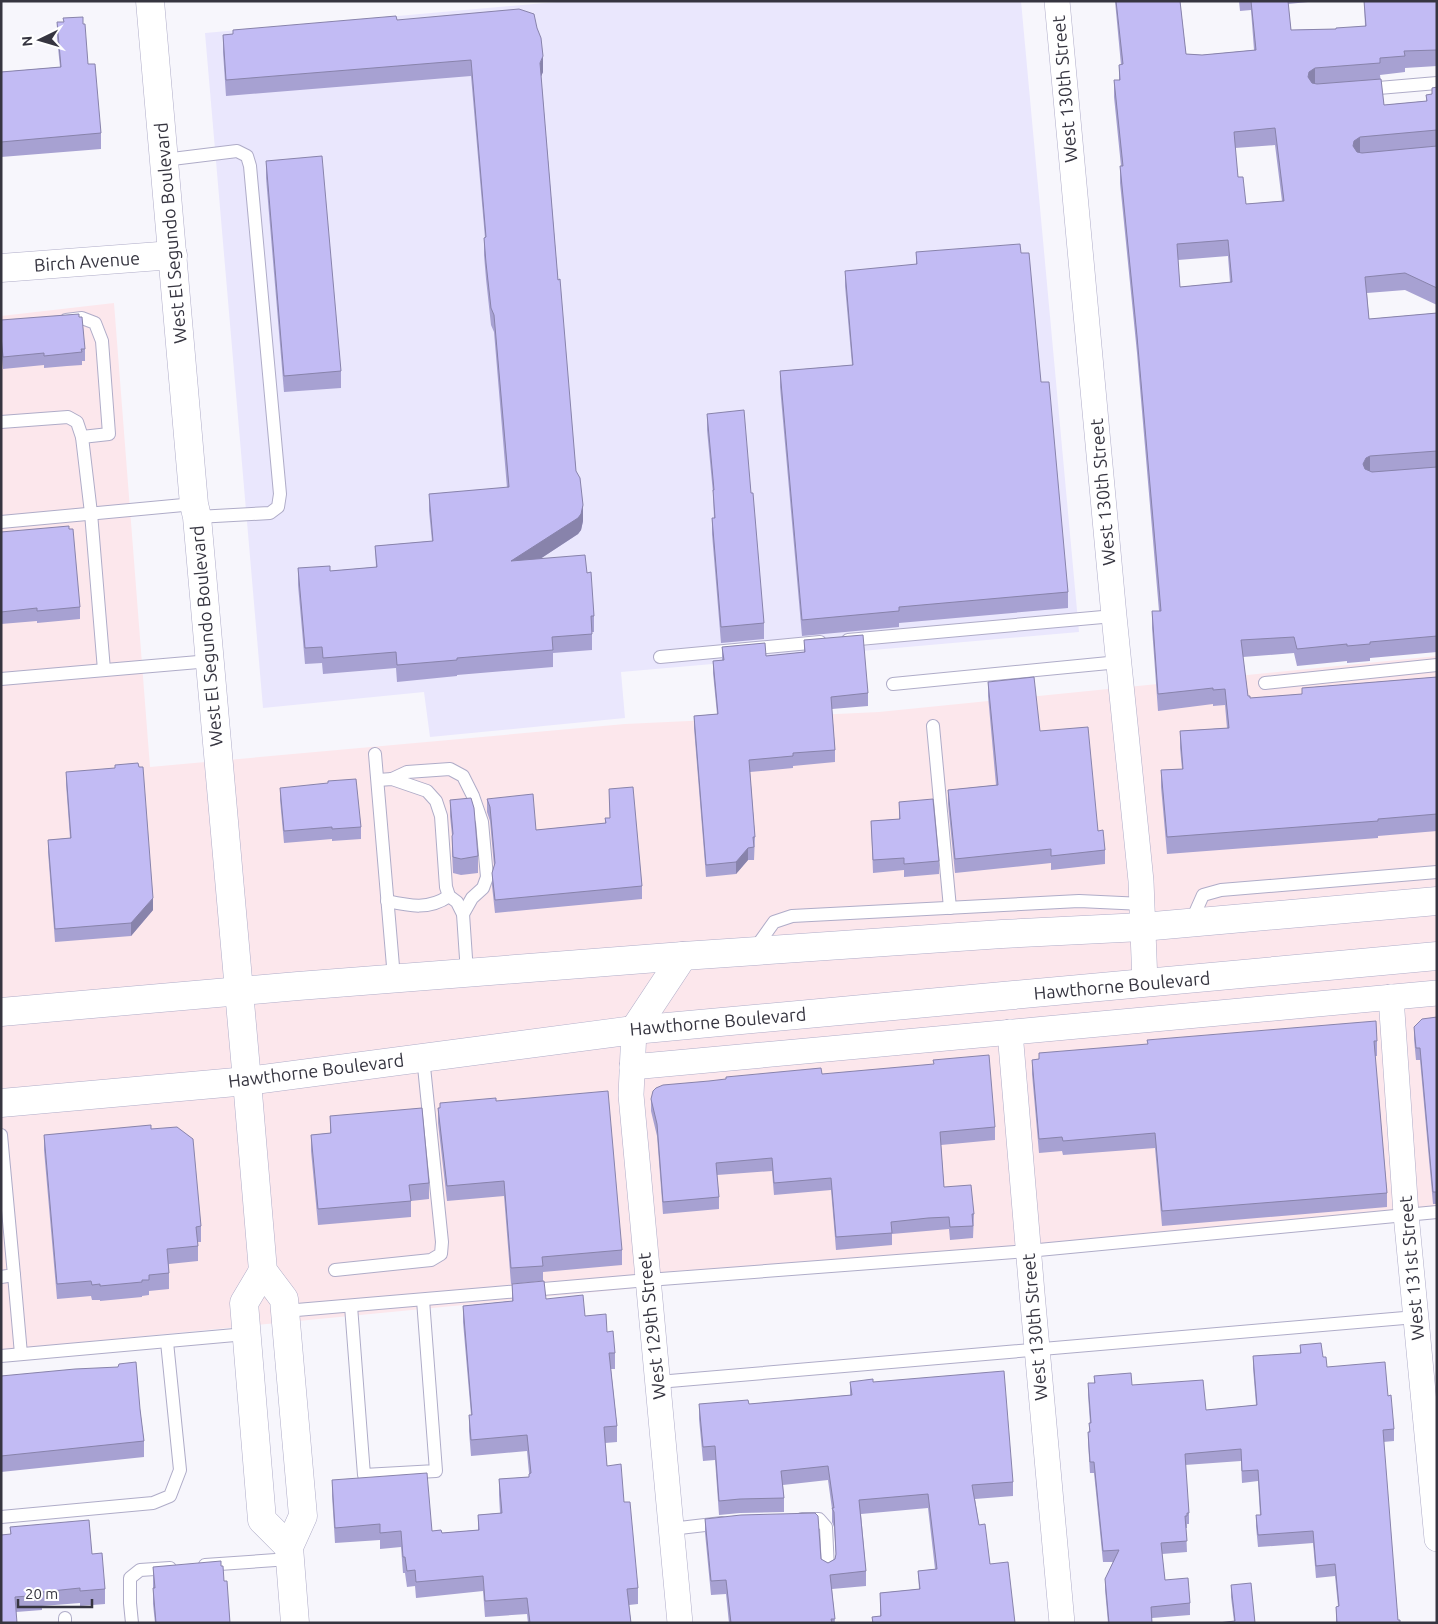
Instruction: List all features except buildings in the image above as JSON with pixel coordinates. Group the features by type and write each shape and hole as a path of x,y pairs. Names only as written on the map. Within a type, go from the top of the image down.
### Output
{"main road":[{"name":"West El Segundo Boulevard","path":"150,1 263,1272"},
{"name":"Birch Avenue","path":"1,268 173,255"},
{"path":"1,1012 394,978 1002,934 1142,916 1191,922 1437,901"},
{"path":"634,1030 683,956"},
{"name":"Hawthorne Boulevard","path":"1,1103 247,1081 634,1030 1437,956"},
{"path":"289,1553 262,1520 244,1303 263,1272 284,1300 303,1516 289,1553 296,1623"}],"street":[{"name":"West 130th Street","path":"1057,1 1142,916 1145,983"},
{"path":"632,1067 1437,993"},
{"name":"West 131st Street","path":"1392,997 1406,1214 1437,1539"},
{"name":"West 129th Street","path":"634,1030 630,1096 680,1623"},
{"name":"West 130th Street","path":"1010,1032 1062,1623"}],"lane":[{"path":"1352,90 1437,82"},
{"path":"1,522 91,513 195,510 270,513 278,507 280,494 250,166 247,156 237,151 164,160"},
{"path":"55,320 82,318 95,323 102,341 109,434 82,437"},
{"path":"1,422 68,417 77,422 82,437 91,513 104,670"},
{"path":"660,657 1114,616"},
{"path":"1,679 210,661"},
{"path":"893,684 1119,662"},
{"path":"1265,683 1437,666"},
{"path":"933,726 950,908"},
{"path":"375,754 394,978"},
{"path":"378,780 392,779 407,772 450,769 463,776 473,796 482,822 488,877 483,888 472,898 463,914"},
{"path":"392,779 427,791 436,801 440,816 446,887 449,896 457,902 463,914 467,973"},
{"path":"1191,922 1203,895 1222,890 1437,872"},
{"path":"388,901 414,907 440,902 449,896"},
{"path":"754,951 774,922 792,916 1079,901 1142,916"},
{"path":"335,1270 431,1260 440,1254 442,1242 423,1057"},
{"path":"1,1135 8,1276 22,1354"},
{"path":"285,1311 648,1280 1028,1251 1437,1212"},
{"path":"351,1306 364,1475 436,1470 423,1300"},
{"path":"658,1382 1416,1318"},
{"path":"1,1356 246,1334"},
{"path":"1,1517 153,1504 170,1496 180,1470 168,1342"},
{"path":"792,1519 819,1519 826,1527 828,1569"},
{"path":"671,1528 730,1522"},
{"path":"132,1623 130,1578 140,1570 191,1566 289,1553"}],"shaded area":[{"path":"568,1 1021,1 1079,632 621,672 625,718 430,737 424,692 263,708 205,33"},
{"path":"114,303 150,767 625,724 879,712 1437,656 1437,1210 1,1350 1,316"}]}
